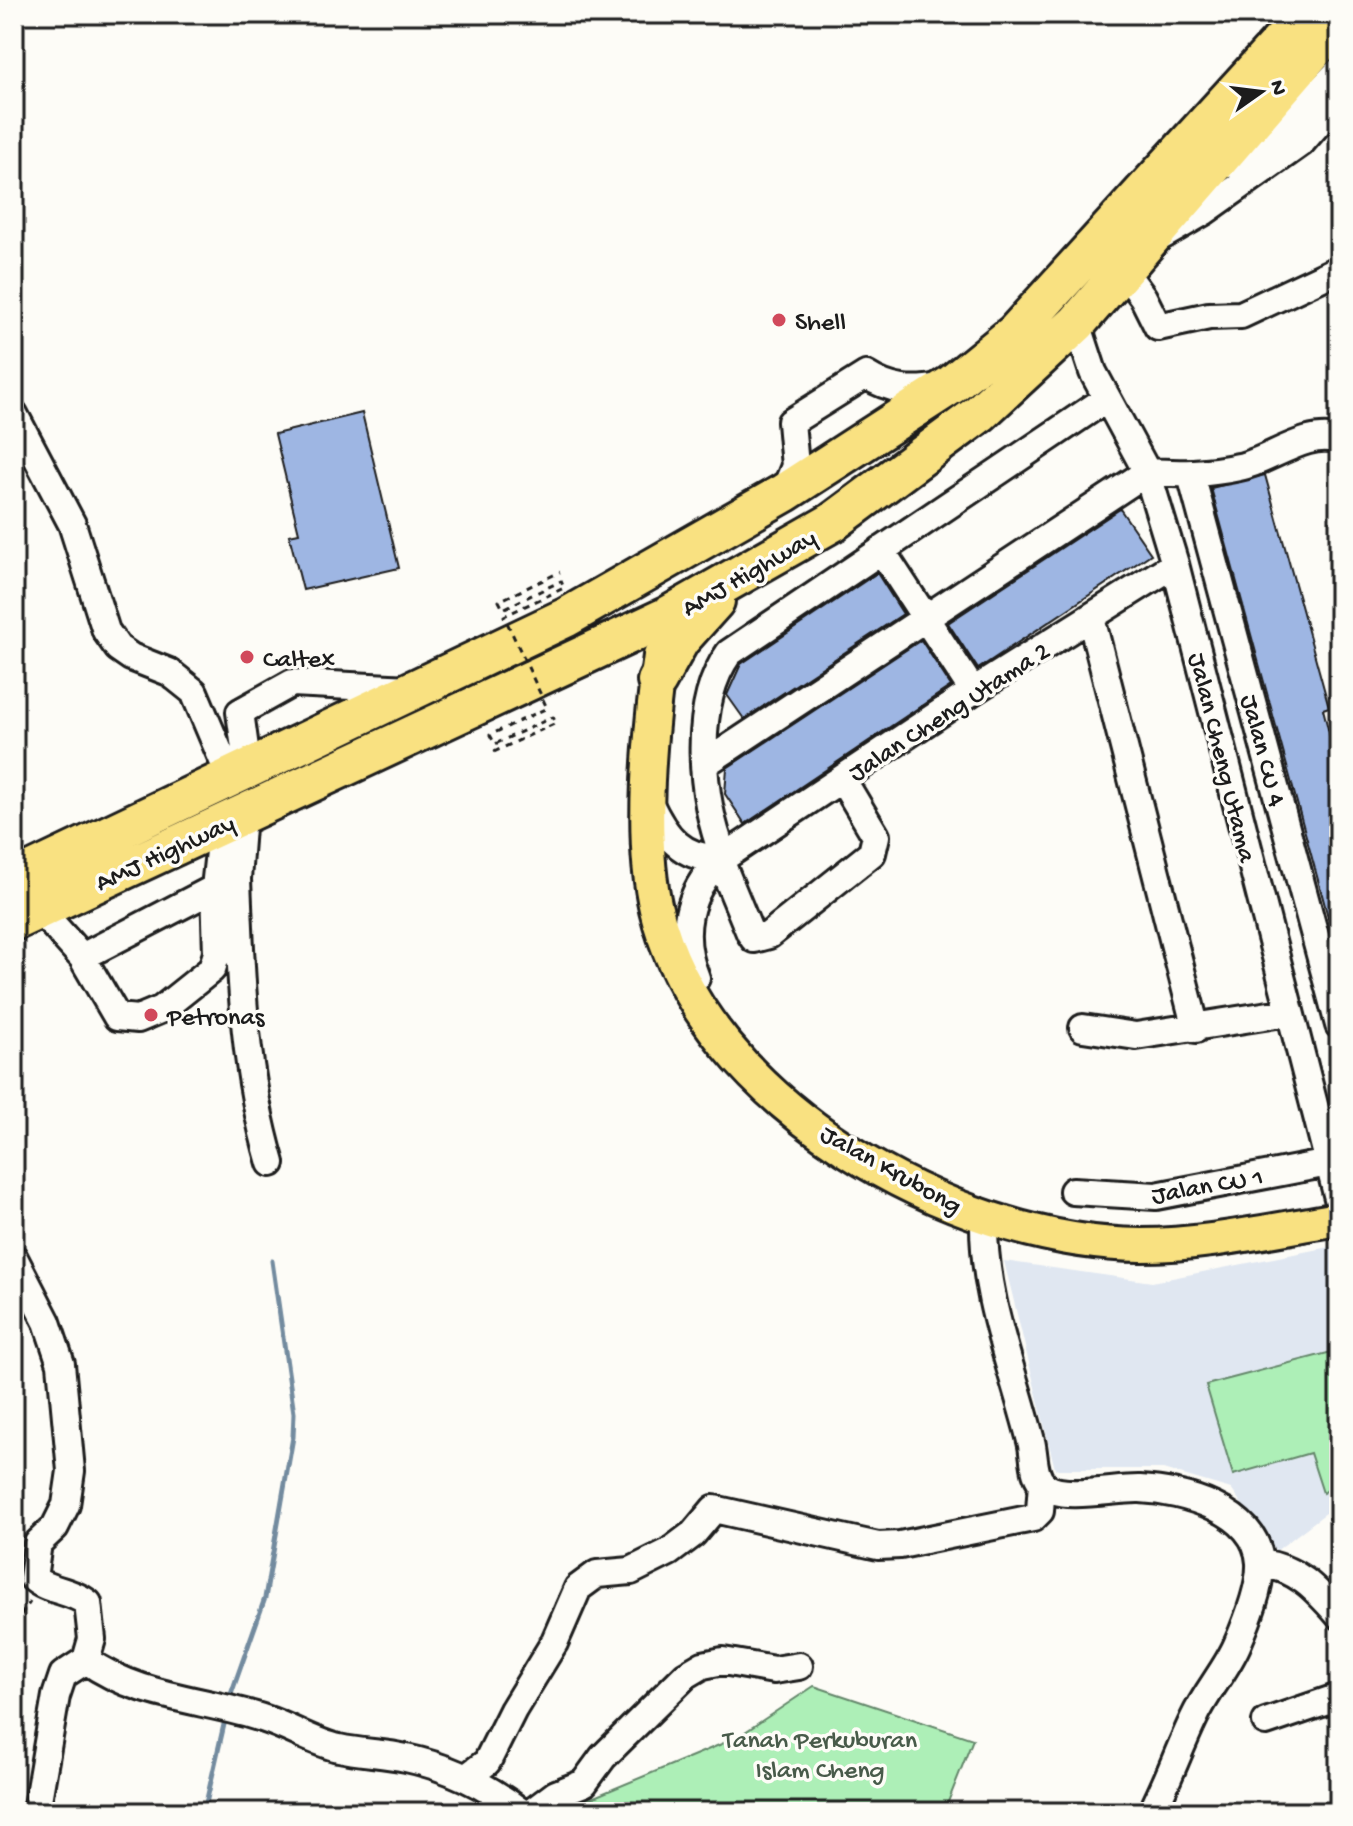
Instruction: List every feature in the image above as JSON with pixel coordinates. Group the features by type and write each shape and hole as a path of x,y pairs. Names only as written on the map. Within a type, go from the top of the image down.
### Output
{"highway":[{"name":"AMJ Highway","path":"14,880 567,617 784,493 951,385 1015,333 1306,14"},
{"name":"AMJ Highway","path":"26,915 666,617 833,522 980,413 1077,323 1339,21"},
{"path":"567,617 616,607 666,617 673,592 690,574 776,527 892,448 937,411 1015,333"},
{"path":"657,681 680,640 710,604 775,556"},
{"path":"605,646 631,646 647,656 657,681"}],"main road":[{"name":"Jalan Krubong","path":"666,617 657,681 649,802 651,880 664,934 687,989 727,1049 774,1095 827,1136 885,1170 984,1216 1058,1235 1142,1245 1339,1219"}],"street":[{"path":"1195,189 1293,118 1339,71"},
{"path":"1339,99 1301,143 1134,258 1143,297 1158,327 1209,316 1241,315 1339,269"},
{"name":"Jalan Cheng Utama","path":"1077,323 1106,399 1147,472 1175,564 1289,1012 1334,1161 1339,1202"},
{"path":"784,493 795,466 791,422 866,375 884,387 904,391 951,385"},
{"path":"842,779 876,836 872,853 769,935 754,939 722,858 707,807 708,693 716,670 729,653 1106,399"},
{"path":"14,414 72,524 106,631 118,648 131,657 169,672 194,692 239,774"},
{"path":"706,763 1147,472 1191,475 1255,463 1313,439 1337,439"},
{"name":"Jalan CU 4","path":"1191,475 1339,1025"},
{"path":"881,550 973,691"},
{"name":"Jalan Cheng Utama 2","path":"722,858 973,691 1175,564"},
{"path":"1091,618 1196,1029"},
{"path":"239,774 240,712 292,683 419,689"},
{"path":"649,802 665,832 687,853 722,858"},
{"path":"26,915 82,957 117,1017 138,1019 162,1009 212,969 217,953 232,819"},
{"path":"722,858 698,887 686,937 694,976 720,1022 727,1049"},
{"path":"82,957 226,884"},
{"path":"226,884 254,1105 271,1163"},
{"path":"1083,1028 1120,1036 1196,1029 1289,1012"},
{"name":"Jalan CU 1","path":"1073,1191 1156,1196 1334,1161"},
{"path":"984,1216 987,1275 1011,1378 1032,1441 1038,1478 1047,1488 1068,1493 1162,1490 1194,1499 1221,1510 1244,1529 1260,1563 1254,1596 1237,1646 1195,1716 1152,1812"},
{"path":"14,1258 47,1322 61,1364 71,1471 66,1505 55,1527 38,1543 33,1578 39,1584 74,1593 88,1603 92,1639 86,1660 63,1675 56,1696 36,1812"},
{"path":"467,1777 487,1762 513,1710 554,1643 578,1588 597,1574 631,1571 669,1552 693,1534 714,1509 878,1546 900,1545 1033,1518 1040,1511 1042,1483"},
{"path":"1260,1563 1281,1566 1301,1575 1339,1615"},
{"path":"86,1660 125,1681 186,1701 263,1718 333,1747 405,1758 467,1777 521,1812"},
{"path":"532,1812 556,1794 584,1783 619,1742 686,1675 703,1665 723,1661 774,1670 799,1666"},
{"path":"1266,1722 1339,1697"}],"path":[{"path":"494,752 556,723 553,717 495,744 490,735 547,708 504,616 564,588 561,581 503,609 499,601 560,572"},
{"path":"14,1625 39,1584"}],"shaded area":[{"path":"1334,1246 1339,1257 1339,1503 1276,1551 1231,1489 1163,1469 1055,1469 1004,1261 1152,1282"}],"green space":[{"path":"1339,1350 1339,1483 1323,1493 1310,1453 1233,1475 1206,1385"},
{"name":"Tanah Perkuburan Islam Cheng","path":"814,1686 973,1739 944,1812 558,1812 736,1738"}],"building":[{"path":"362,413 399,568 303,590 289,535 299,533 275,434"},
{"path":"1265,475 1329,707 1323,709 1339,772 1339,957 1211,488"},
{"path":"1120,509 1151,554 978,669 948,623"},
{"path":"877,573 903,614 744,719 727,695 741,664"},
{"path":"921,640 951,686 745,824 725,794 727,768"}],"waterway":[{"path":"229,1700 265,1598 293,1437 294,1413 272,1261"},
{"path":"204,1812 225,1720"}],"place":[{"name":"Shell","path":"779,320"},
{"name":"Caltex","path":"247,657"},
{"name":"Petronas","path":"151,1015"}]}
